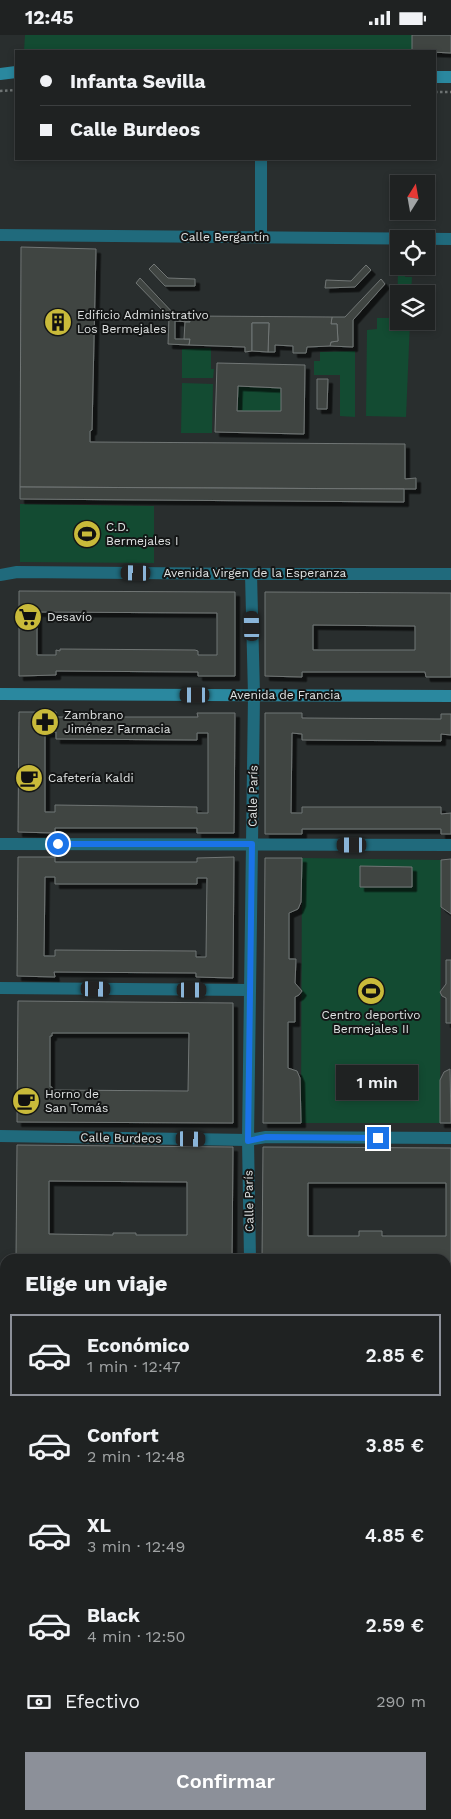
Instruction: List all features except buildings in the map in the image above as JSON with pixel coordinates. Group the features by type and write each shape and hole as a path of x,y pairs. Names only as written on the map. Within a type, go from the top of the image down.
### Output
{"street":[{"path":"0,74 15,72"},
{"path":"436,77 451,77"},
{"path":"261,160 261,237"},
{"name":"Calle Bergantín","path":"0,235 451,239"},
{"name":"Avenida Virgen de la Esperanza","path":"0,575 17,572 451,574"},
{"name":"Calle París","path":"250,1254 248,1141 249,990 254,695 251,574"},
{"name":"Avenida de Francia","path":"0,694 451,696"},
{"path":"0,843 451,845"},
{"path":"0,988 249,990"},
{"name":"Calle Burdeos","path":"0,1136 248,1141 266,1137 451,1138"}],"path":[{"path":"0,91 15,90"},
{"path":"436,91 451,92"},
{"path":"451,1391 451,1408"}],"green space":[{"path":"25,35 451,35 451,53 436,53 436,50 24,50"},
{"path":"398,275 412,277 412,285 398,285"},
{"path":"377,318 390,318 390,330 410,330 406,417 366,416 367,330 377,329"},
{"path":"211,348 211,369 214,369 213,378 182,378 182,349"},
{"path":"355,351 355,417 340,416 340,375 314,375 314,361 320,361 320,352"},
{"path":"182,383 213,384 212,433 181,433"},
{"path":"238,386 281,388 281,411 237,411"},
{"name":"C.D. Bermejales I","path":"20,504 154,506 154,563 20,562"},
{"name":"Centro deportivo Bermejales II","path":"302,858 441,860 440,1123 301,1123"}],"place":[{"name":"Edificio Administrativo Los Bermejales","path":"58,322"},
{"name":"C.D. Bermejales I","path":"87,534"},
{"name":"Desavío","path":"28,617"},
{"name":"Zambrano Jiménez Farmacia","path":"45,722"},
{"name":"Cafetería Kaldi","path":"29,778"},
{"name":"Centro deportivo Bermejales II","path":"371,991"},
{"name":"Horno de San Tomás","path":"26,1101"}],"route":[{"path":"58,844 252,844 248,1141 266,1137 378,1138"}]}
